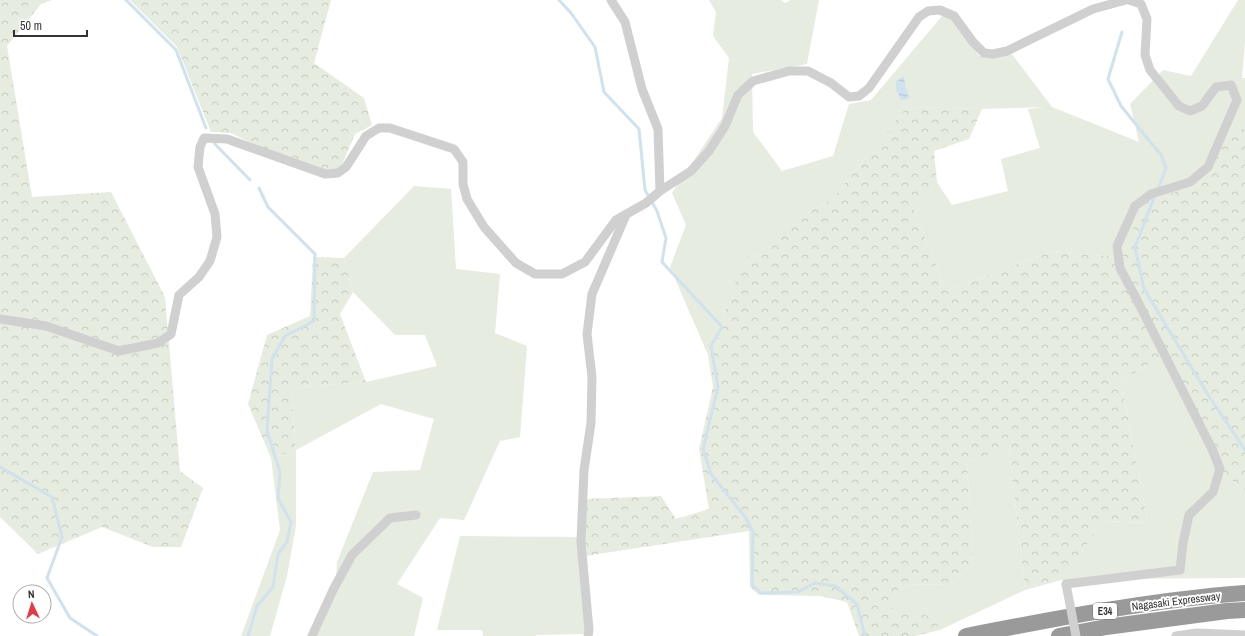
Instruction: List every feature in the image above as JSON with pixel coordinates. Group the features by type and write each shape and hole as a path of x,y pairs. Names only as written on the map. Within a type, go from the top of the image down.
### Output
{"highway":[{"name":"Nagasaki Expressway","path":"966,636 1051,619 1122,608 1217,595 1245,593"},
{"name":"Nagasaki Expressway","path":"1059,636 1106,627 1245,610"}],"street":[{"path":"611,0 625,22 642,89 658,129 658,193"},
{"path":"0,319 46,326 119,351 158,343 171,334 179,295 199,277 210,261 217,237 215,214 198,167 200,147 204,138 227,139 325,174 338,173 346,167 366,136 379,128 390,128 454,149 463,162 462,184 467,199 484,227 516,263 535,274 562,274 585,262 616,220 646,203 691,171 709,151 725,126 738,95 753,81 789,71 808,71 831,83 849,97 859,96 869,88 919,17 928,11 940,10 954,16 973,42 984,53 993,54 1007,51 1094,9 1126,0"},
{"path":"1076,636 1066,584 1180,570 1188,515 1213,492 1220,469 1212,449 1181,386 1120,268 1118,246 1135,206 1151,194 1190,182 1208,167 1237,100 1231,86 1216,87 1202,106 1190,111 1179,106 1150,70 1145,55 1147,19 1141,4 1129,0"},
{"path":"588,636 581,542 584,470 592,423 592,377 587,334 592,294 626,215"},
{"path":"312,636 333,590 352,555 390,518 416,514"},
{"path":"1176,636 1197,633 1245,636"}],"green space":[{"path":"0,0 52,0 41,4 7,46 32,197 111,192 165,297 180,471 203,488 181,547 153,547 102,527 38,554 0,517"},
{"path":"130,0 331,0 314,63 364,98 372,125 355,134 340,169 319,176 231,133 211,132 177,47"},
{"path":"709,0 781,0 785,3 791,0 819,0 807,64 752,74 753,132 782,171 833,156 849,104 871,100 948,9 979,56 1011,53 1052,107 1139,142 1130,104 1163,70 1191,76 1238,0 1245,0 1245,42 1242,78 1245,78 1245,130 1235,121 1201,184 1145,203 1122,257 1049,252 947,291 914,210 937,182 952,205 1008,191 1001,159 1040,148 1028,109 1044,107 982,109 907,107 833,198 784,227 726,305 723,328 708,355 670,267 686,225 672,193 722,118 729,58 713,36 716,12"},
{"path":"907,107 982,109 969,139 934,151 937,182 914,210 947,291 1049,252 1122,257 1144,202 1201,184 1235,121 1245,130 1245,490 1224,475 1162,357 1121,381 1148,523 1102,521 1065,579 1025,590 1009,449 967,462 973,564 950,585 901,584 887,607 933,617 940,630 915,636 859,636 847,602 820,596 759,595 750,587 749,531 585,556 586,499 661,496 676,519 709,509 699,449 713,387 708,355 723,328 726,305 745,259 784,227 833,198"},
{"path":"414,186 451,189 456,269 500,274 495,333 527,346 520,437 500,441 464,520 440,518 397,584 423,598 414,636 317,636 335,594 337,562 373,472 420,470 434,419 381,404 296,450 291,388 366,382 437,366 425,335 395,335 353,292 344,258"},
{"path":"313,257 344,258 353,292 340,314 366,382 291,388 296,450 271,458 248,404 267,335 310,316"},
{"path":"1162,357 1224,475 1245,490 1245,578 1065,579 1102,521 1148,523 1121,381"},
{"path":"1009,449 1025,590 940,630 932,617 886,608 901,584 950,585 973,564 967,462"},
{"path":"296,450 296,526 287,576 270,636 241,636 280,530 271,458"},
{"path":"460,536 583,537 586,634 483,636 482,630 437,630"}],"water":[{"path":"904,76 905,85 910,98 901,100 896,90 896,81"}],"waterway":[{"path":"126,0 176,50 206,128"},
{"path":"559,0 571,13 595,47 604,92 639,129 645,190 657,211 666,238 662,262 722,327 711,346 718,387 703,449 711,474 746,518 753,532 752,585 761,593 798,592 815,583 835,586 857,604 865,636"},
{"path":"1122,32 1108,79 1121,106 1161,155 1166,168 1159,186"},
{"path":"214,143 250,180"},
{"path":"248,636 257,606 273,587 278,554 287,542 291,522 278,498 280,472 267,431 272,359 285,336 314,321 315,254 268,207 259,188"},
{"path":"1154,198 1135,247 1144,289 1210,398 1245,450"},
{"path":"0,467 52,497 62,537 47,578 70,618 97,636"}]}
